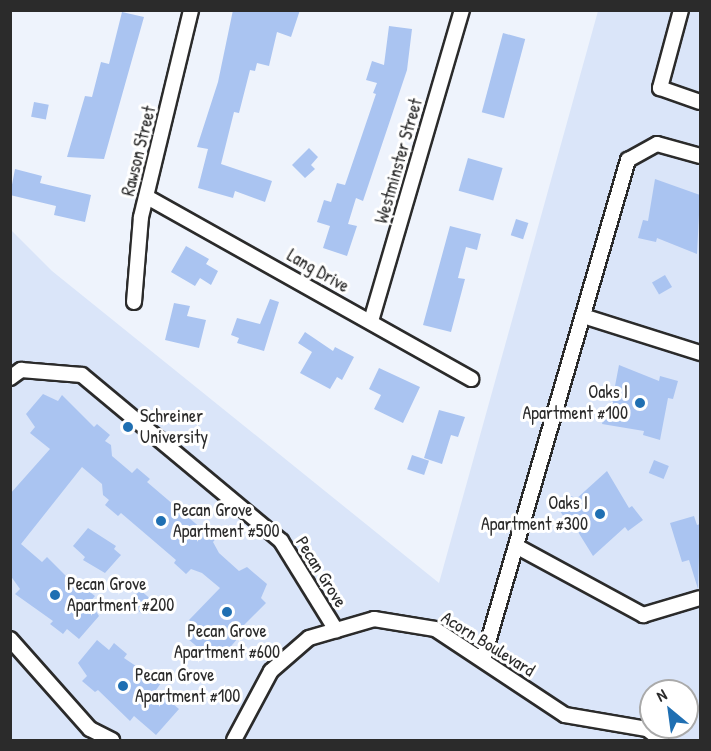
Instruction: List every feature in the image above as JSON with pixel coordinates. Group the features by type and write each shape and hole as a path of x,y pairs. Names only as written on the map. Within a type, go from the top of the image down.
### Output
{"street":[{"name":"Rawson Street","path":"134,302 141,217 191,10"},
{"name":"Westminster Street","path":"371,321 462,10"},
{"path":"681,10 660,88 700,102"},
{"path":"483,659 628,160 657,144 700,156"},
{"name":"Lang Drive","path":"147,197 471,379"},
{"path":"583,316 700,353"},
{"name":"Pecan Grove","path":"10,378 21,370 82,375 282,541 336,630"},
{"path":"516,546 643,615 700,598"},
{"name":"Acorn Boulevard","path":"234,741 271,671 309,638 374,619 435,628 565,715 647,729 661,741"},
{"path":"10,639 90,729 112,741"}],"shaded area":[{"name":"Schreiner University","path":"598,11 700,11 700,740 11,740 10,229 52,271 439,583"}],"building":[{"path":"233,10 300,10 291,37 277,32 269,66 257,63 255,71 250,70 239,113 234,112 221,164 272,181 265,202 235,191 233,198 198,188 208,149 197,147 218,82"},
{"path":"122,12 144,17 104,159 67,157 85,96 92,97 101,62 109,64"},
{"path":"389,26 412,29 407,70 363,201 356,198 348,224 357,226 347,256 323,248 330,226 317,222 324,200 331,202 337,183 345,185 376,94 373,93 377,83 366,80 372,61 384,65"},
{"path":"503,33 525,39 504,118 482,112"},
{"path":"34,102 49,105 46,120 31,117"},
{"path":"309,148 318,157 311,165 315,169 305,178 292,165"},
{"path":"468,158 503,168 493,201 459,191"},
{"path":"15,169 42,176 40,183 91,195 85,222 54,215 56,206 10,195"},
{"path":"655,179 700,195 697,254 657,238 656,242 638,238 643,220 648,221"},
{"path":"516,219 528,223 523,239 511,235"},
{"path":"450,226 481,234 477,250 466,247 458,278 465,279 451,332 423,325"},
{"path":"186,246 209,259 206,264 218,271 211,285 200,278 195,286 171,272"},
{"path":"665,275 672,287 659,295 652,282"},
{"path":"270,299 279,302 264,351 237,343 239,338 231,335 237,318 260,324"},
{"path":"174,303 190,306 187,316 206,320 199,348 165,340"},
{"path":"305,332 333,351 335,347 354,357 342,380 337,377 330,389 300,373 312,352 298,343"},
{"name":"Oaks I Apartment #100","path":"619,365 659,381 660,376 678,381 673,399 668,398 660,440 643,435 644,431 602,424 607,406 611,407"},
{"path":"379,368 420,387 403,423 374,409 381,395 369,389"},
{"path":"43,394 58,401 62,395 94,427 97,424 110,435 105,441 111,445 112,456 132,473 137,468 150,479 147,482 202,529 205,525 218,536 213,542 219,553 239,571 247,567 267,584 261,598 266,603 234,635 238,638 227,651 221,647 207,655 188,639 194,624 189,620 220,588 202,573 191,569 186,574 174,563 176,560 121,513 118,516 105,505 109,500 103,495 102,484 82,467 21,544 42,562 47,557 79,589 82,586 95,596 90,602 99,616 79,639 67,629 63,634 50,624 53,621 15,594 20,589 10,575 10,494 50,449 30,433 35,427 26,414"},
{"path":"439,410 465,417 458,437 451,435 442,464 424,458"},
{"path":"412,455 429,461 424,475 407,469"},
{"path":"654,460 669,466 664,479 649,473"},
{"name":"Oaks I Apartment #300","path":"607,471 629,508 632,506 643,520 628,531 625,527 593,556 570,519 567,521 557,507 572,496 575,500"},
{"path":"694,516 697,525 700,524 698,589 689,560 682,562 670,523"},
{"path":"88,528 116,546 114,549 121,555 105,573 83,560 85,557 73,546"},
{"path":"140,590 153,601 142,614 129,603"},
{"name":"Pecan Grove Apartment #100","path":"97,640 109,650 114,643 127,654 124,658 161,683 156,690 179,709 156,735 134,716 130,721 98,690 95,692 82,681 87,676 78,663"}],"place":[{"name":"Oaks I Apartment #100","path":"640,403"},
{"name":"Schreiner University","path":"128,427"},
{"name":"Oaks I Apartment #300","path":"600,514"},
{"name":"Pecan Grove Apartment #500","path":"161,521"},
{"name":"Pecan Grove Apartment #200","path":"55,595"},
{"name":"Pecan Grove Apartment #600","path":"227,612"},
{"name":"Pecan Grove Apartment #100","path":"123,686"}]}
